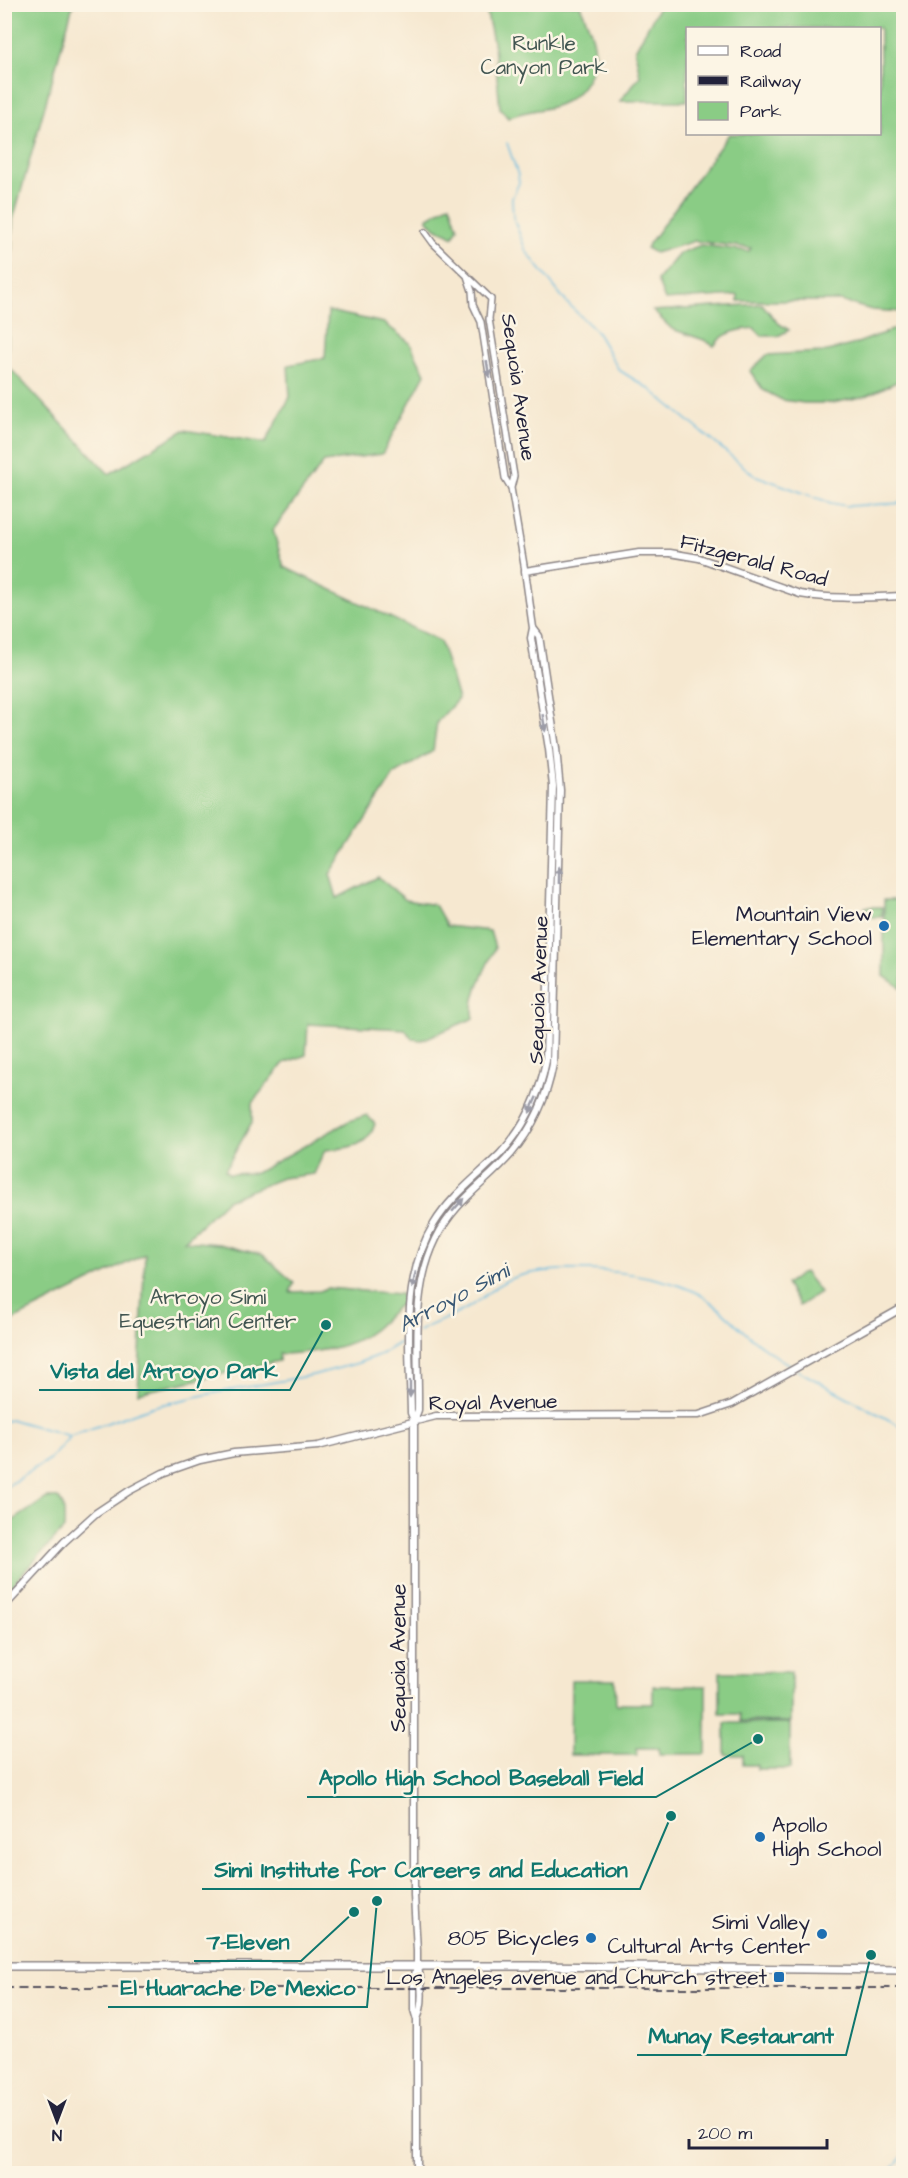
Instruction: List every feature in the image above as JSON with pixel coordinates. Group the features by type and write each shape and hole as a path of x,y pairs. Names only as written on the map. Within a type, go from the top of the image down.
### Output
{"main road":[{"name":"Fitzgerald Road","path":"525,571 624,555 662,552 699,558 800,594 846,598 903,596"},
{"name":"Sequoia Avenue","path":"414,1421 411,1413 410,1313 411,1291 417,1265 433,1225 452,1200 516,1134 536,1098 546,1061 552,786 549,749 531,638 533,628 525,571"},
{"name":"Sequoia Avenue","path":"417,2174 417,2020 414,2010 414,1979 417,1966 414,1895 414,1421 418,1410 419,1292 424,1266 441,1228 466,1196 500,1166 523,1139 543,1101 553,1064 560,790 539,636 533,628"},
{"name":"Royal Avenue","path":"4,1607 81,1525 111,1502 163,1473 218,1456 318,1446 426,1417 447,1415 521,1417 699,1415 723,1408 903,1306"},
{"path":"4,1966 417,1966 903,1970"}],"street":[{"name":"Sequoia Avenue","path":"425,232 433,243 491,299 489,319 514,476 511,488"},
{"name":"Sequoia Avenue","path":"467,276 473,305 481,322 505,478 511,488 525,571"},
{"name":"Sequoia Avenue","path":"473,297 484,292"}],"green space":[{"name":"Arroyo Simi Equestrian Center","path":"5,4 73,5 13,220 7,365 109,474 184,430 265,443 290,397 288,365 325,358 328,311 384,323 410,343 425,374 382,454 324,462 273,530 284,567 440,641 458,699 437,722 433,751 394,775 330,874 337,898 378,877 406,900 435,905 447,926 490,931 495,948 476,992 474,1018 422,1040 412,1039 405,1029 308,1024 306,1055 284,1063 252,1103 252,1122 225,1170 229,1174 256,1173 349,1121 367,1115 375,1124 372,1132 356,1145 325,1150 314,1174 282,1178 227,1200 184,1241 219,1244 263,1255 294,1283 290,1292 320,1291 327,1288 400,1294 405,1301 373,1330 342,1346 307,1352 280,1353 279,1361 138,1393 145,1254 5,1324"},
{"name":"Runkle Canyon Park","path":"485,5 580,5 592,34 595,54 591,72 581,89 567,101 558,105 520,113 508,118 500,108 494,46"},
{"path":"660,5 903,5 903,312 872,310 840,301 738,301 738,295 665,300 657,280 680,253 701,245 749,251 751,248 695,241 655,253 646,248 728,135 881,135 881,27 686,27 686,101 620,101 640,76 635,50"},
{"path":"450,204 458,228 453,237 437,229 427,218"},
{"path":"762,304 778,323 789,330 778,336 762,336 754,328 731,332 714,346 704,340 672,329 653,311"},
{"path":"903,326 903,379 866,396 833,403 782,400 763,390 750,371 767,355 823,352 852,345"},
{"path":"884,900 903,900 903,989 884,976"},
{"path":"865,907 882,907 882,917 865,917"},
{"path":"804,1272 820,1292 799,1306 786,1284"},
{"path":"47,1498 58,1498 61,1501 64,1512 64,1529 5,1592 5,1526"},
{"path":"720,1672 791,1672 791,1722 741,1721 740,1714 720,1714"},
{"path":"571,1680 615,1680 616,1704 653,1704 653,1686 706,1686 706,1754 659,1754 659,1748 637,1748 637,1755 570,1755"},
{"path":"725,1723 790,1723 790,1769 757,1769 757,1765 743,1765 743,1755 725,1755"}],"waterway":[{"path":"507,143 519,183 512,198 513,217 526,251 567,303 596,331 619,370 651,390 754,475 831,503 847,506 904,503"},
{"name":"Arroyo Simi","path":"419,1331 463,1311 510,1279 553,1271 606,1271 658,1279 699,1294 719,1308 759,1344 793,1367"},
{"name":"Arroyo Simi","path":"4,1488 51,1458 70,1436 152,1407 313,1375 358,1363 381,1354 407,1338"},
{"name":"Arroyo Simi","path":"797,1370 904,1428"},
{"path":"4,1421 13,1420 70,1436"},
{"path":"887,2174 904,2155"}],"railway":[{"path":"4,1988 904,1988"}],"place":[{"name":"Mountain View Elementary School","path":"884,926"},
{"name":"Vista del Arroyo Park","path":"326,1325"},
{"name":"Apollo High School Baseball Field","path":"758,1739"},
{"name":"Simi Institute for Careers and Education","path":"671,1816"},
{"name":"Apollo High School","path":"760,1837"},
{"name":"El Huarache De Mexico","path":"377,1901"},
{"name":"7-Eleven","path":"354,1912"},
{"name":"Simi Valley Cultural Arts Center","path":"822,1934"},
{"name":"805 Bicycles","path":"591,1938"},
{"name":"Munay Restaurant","path":"871,1955"},
{"name":"Los Angeles avenue and Church street","path":"779,1977"}]}
